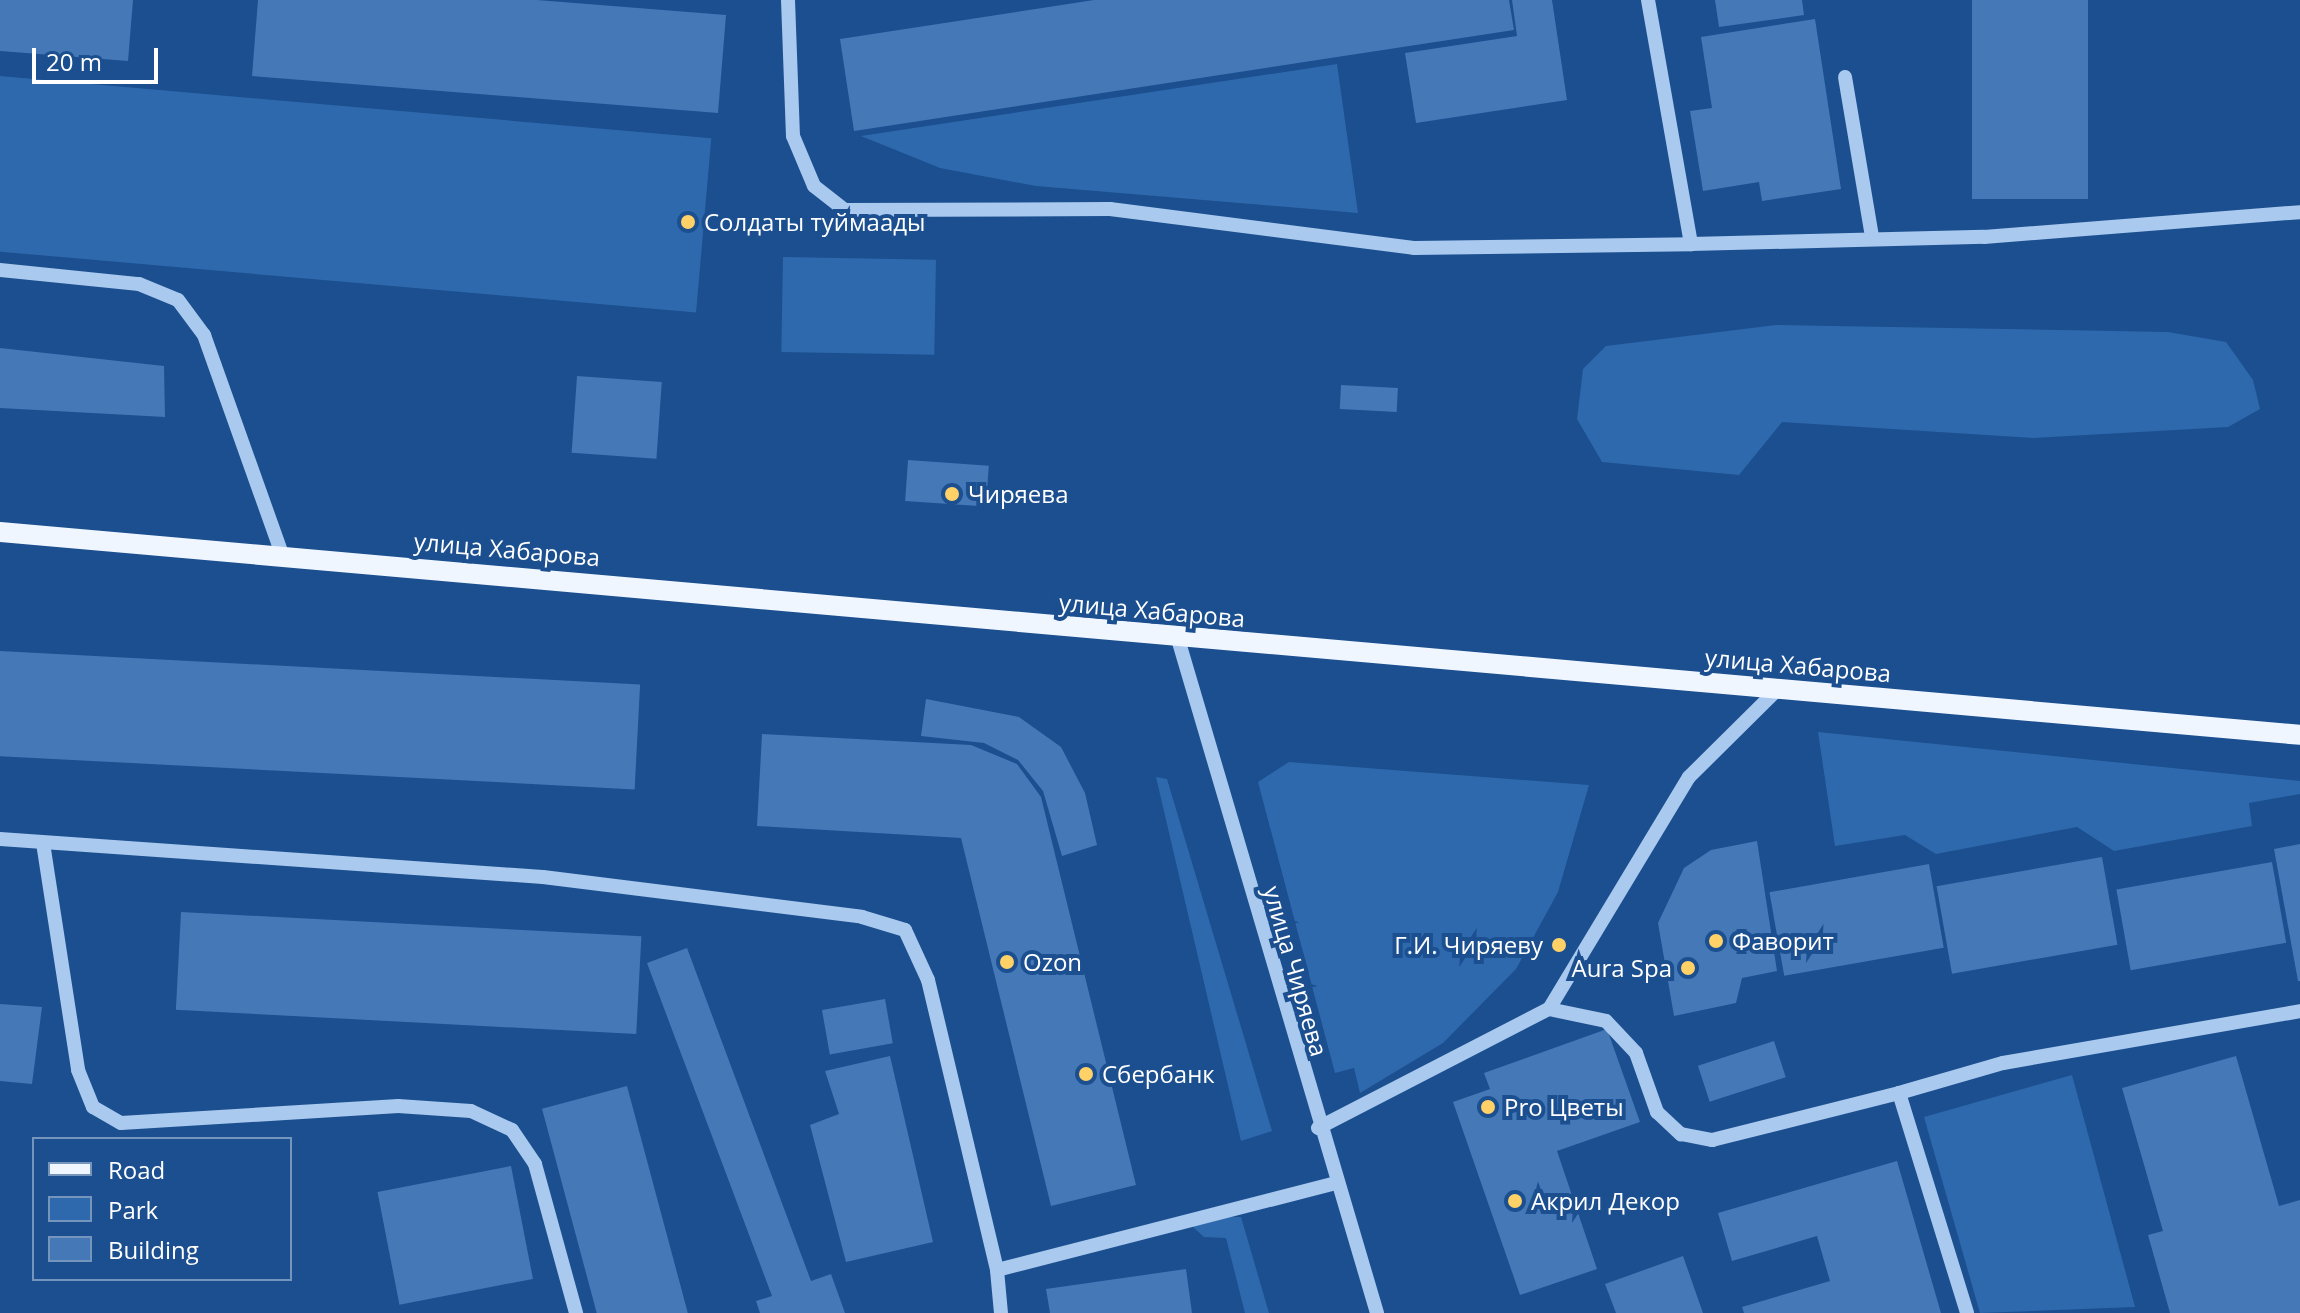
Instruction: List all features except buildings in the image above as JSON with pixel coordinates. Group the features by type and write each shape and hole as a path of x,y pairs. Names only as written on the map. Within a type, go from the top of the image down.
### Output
{"main road":[{"name":"улица Хабарова","path":"0,532 282,554 1178,639 2300,735"}],"street":[{"path":"788,0 793,136 814,186 845,210 1110,209 1414,248 1691,244 1872,236 1984,237 2300,212"},
{"path":"1648,0 1691,244"},
{"path":"1845,77 1872,236"},
{"path":"0,270 139,284 178,300 204,335 282,554"},
{"name":"улица Чиряева","path":"1178,639 1318,1128 1377,1313"},
{"path":"1318,1128 1549,1009 1689,777 1778,689"},
{"path":"0,839 543,877 862,917 905,930 928,980 997,1270 1001,1313"},
{"path":"43,843 78,1070 93,1107 121,1123 398,1106 471,1111 512,1130 535,1164 576,1313"},
{"path":"1549,1009 1606,1021 1636,1053 1657,1112 1681,1134 1712,1140 2003,1063 2300,1011"},
{"path":"1899,1093 1967,1313"},
{"path":"997,1270 1335,1183"}],"green space":[{"path":"1337,64 1358,213 1036,186 940,168 861,136"},
{"path":"0,76 711,138 696,313 0,252"},
{"path":"783,257 936,260 934,355 781,352"},
{"path":"1776,325 2168,332 2226,342 2253,380 2260,409 2228,427 2033,438 1782,422 1739,475 1602,462 1577,419 1583,369 1606,346"},
{"path":"1818,732 2300,781 2300,794 2249,803 2252,826 2114,851 2077,827 1936,854 1905,835 1835,846"},
{"path":"1289,762 1589,785 1558,892 1516,969 1443,1043 1360,1093 1354,1068 1335,1073 1258,782"},
{"path":"1156,777 1167,779 1272,1131 1241,1141"},
{"path":"2072,1075 2135,1307 1980,1313 1924,1117"},
{"path":"1205,1217 1241,1217 1269,1313 1245,1313 1226,1238 1204,1237 1193,1227"}],"place":[{"name":"Солдаты туймаады","path":"688,222"},
{"name":"Чиряева","path":"952,494"},
{"name":"Фаворит","path":"1716,941"},
{"name":"Г.И. Чиряеву","path":"1559,945"},
{"name":"Ozon","path":"1007,962"},
{"name":"Aura Spa","path":"1688,968"},
{"name":"Сбербанк","path":"1086,1074"},
{"name":"Pro Цветы","path":"1488,1107"},
{"name":"Акрил Декор","path":"1515,1201"}]}
